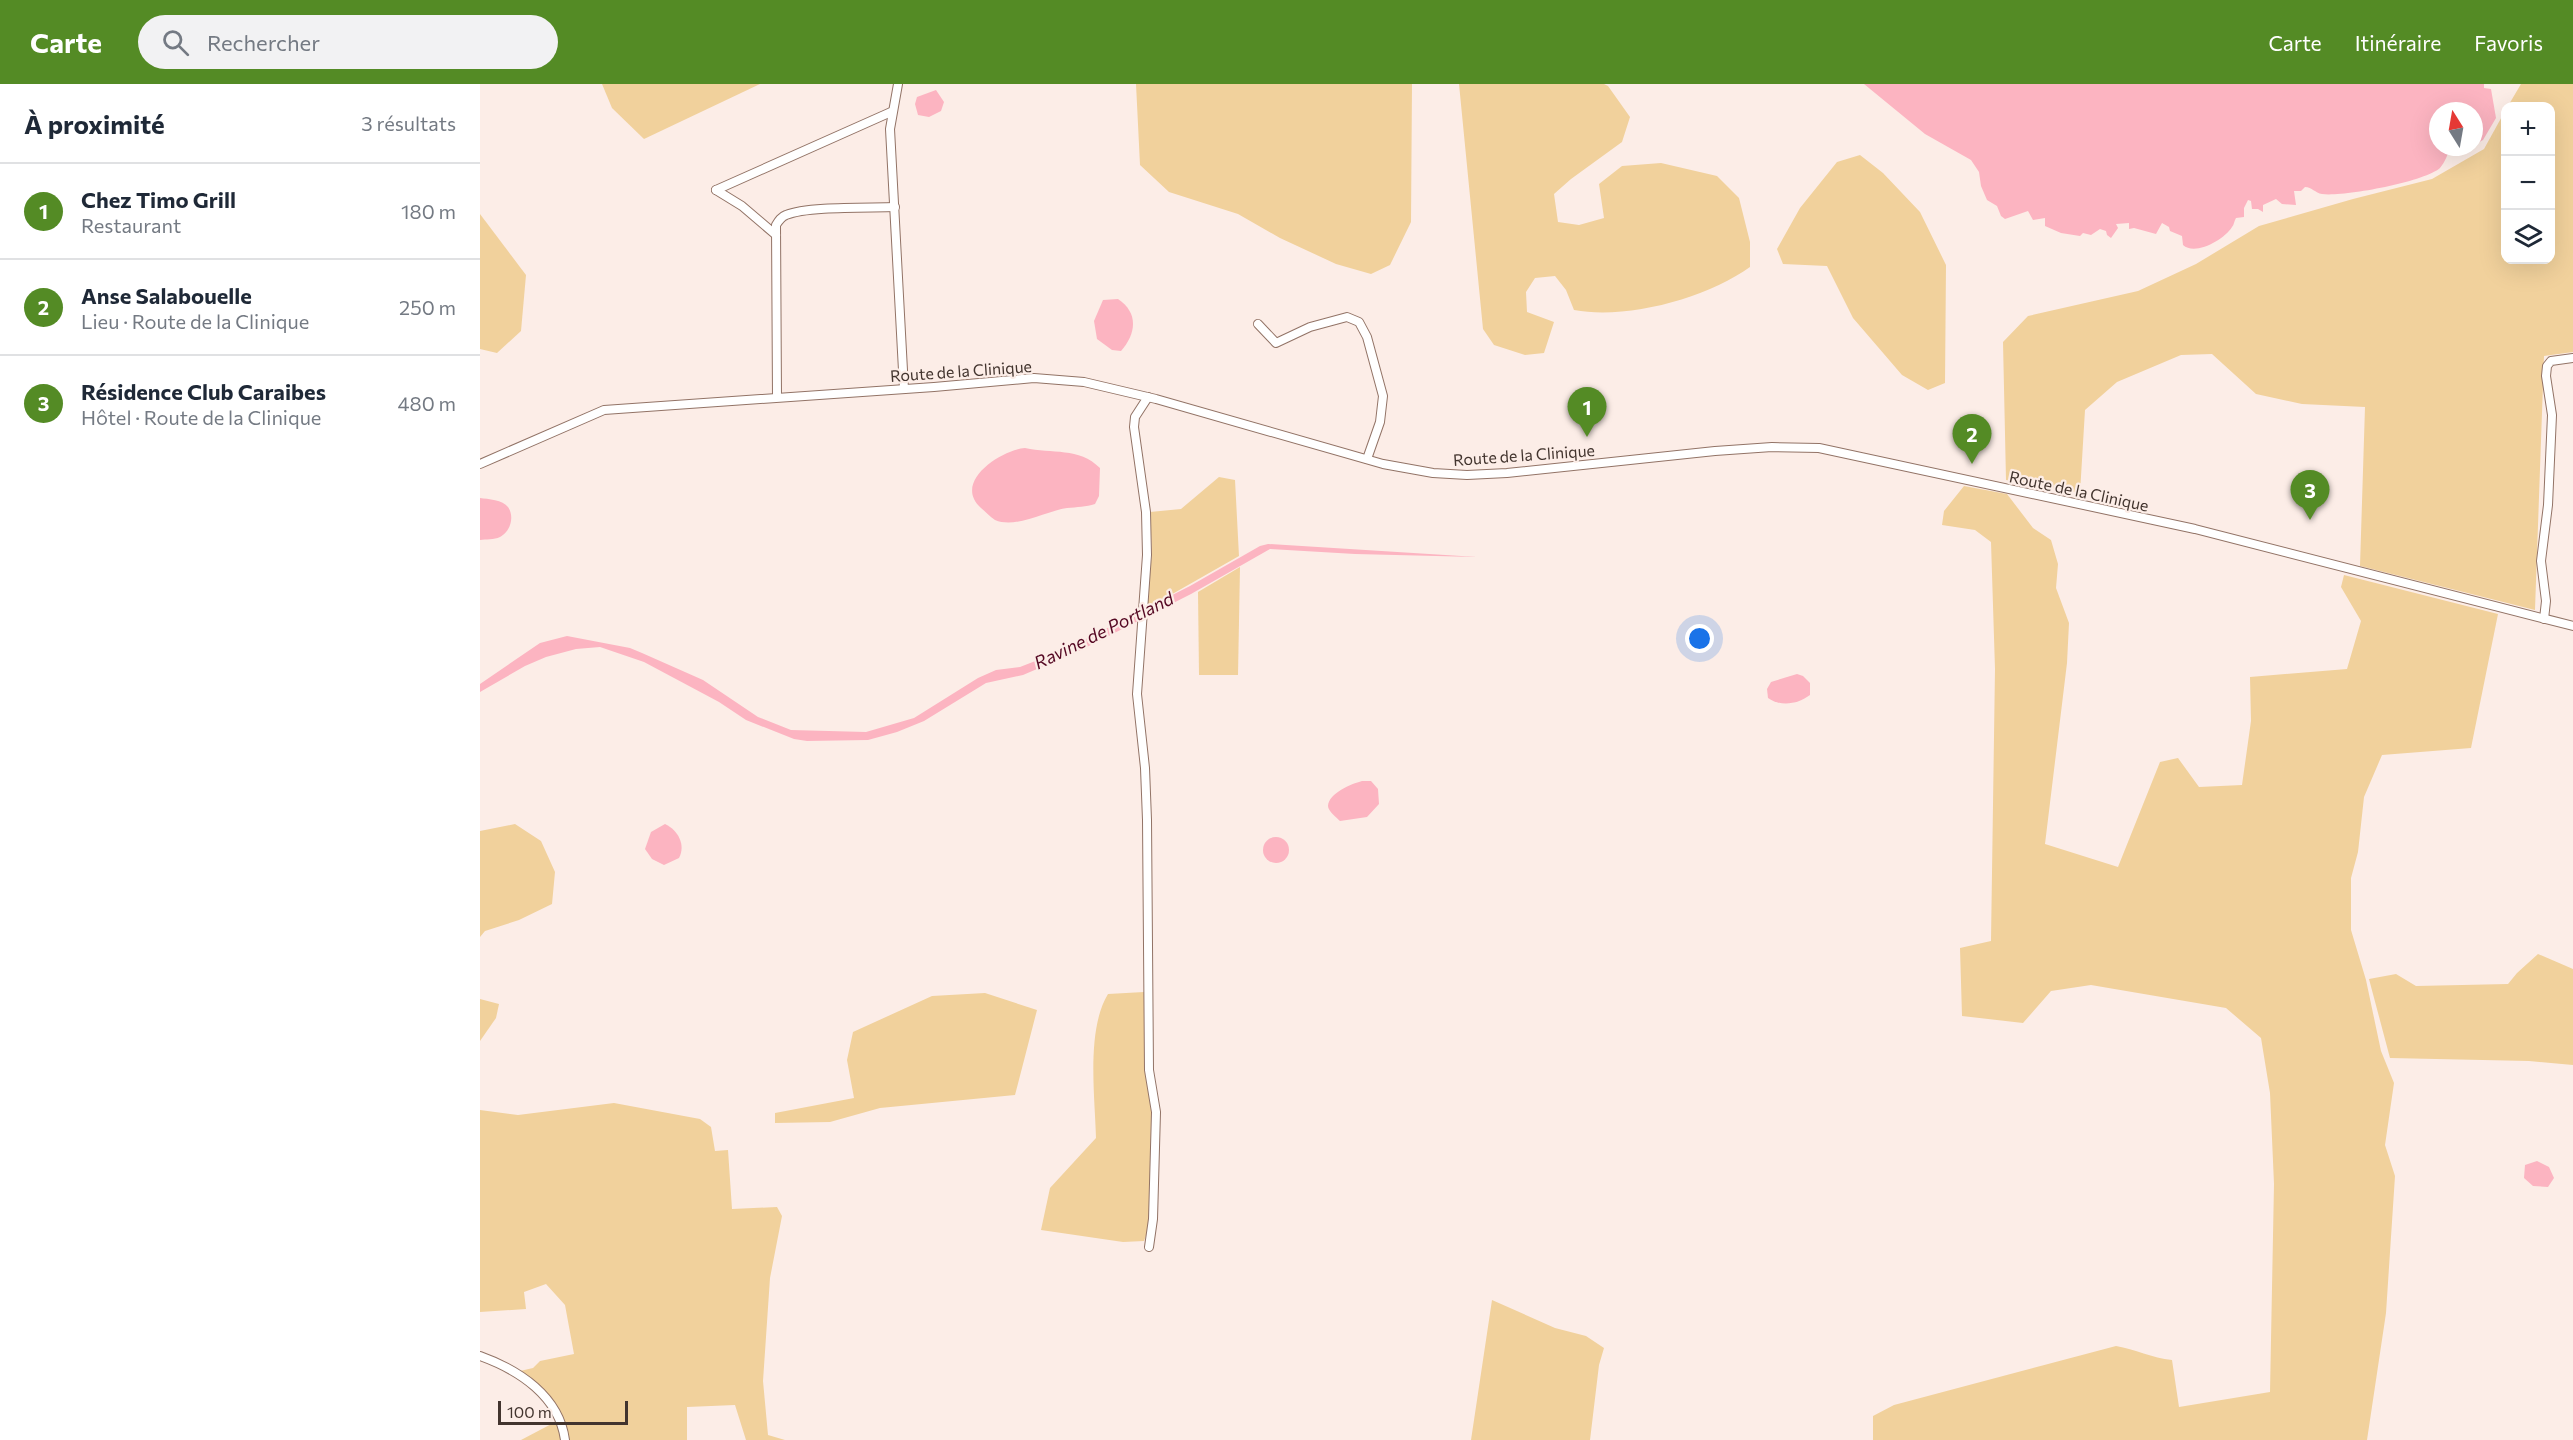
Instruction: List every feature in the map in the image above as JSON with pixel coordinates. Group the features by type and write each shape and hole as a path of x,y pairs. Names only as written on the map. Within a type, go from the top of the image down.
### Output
{"street":[{"path":"898,84 891,112 890,129 904,389"},
{"path":"776,234 742,206 716,190 891,112"},
{"path":"777,398 776,234 779,220 792,213 894,207"},
{"path":"1258,324 1276,343 1310,327 1347,317 1359,322 1367,337 1383,396 1382,414 1368,459"},
{"path":"2544,619 2546,601 2541,561 2548,505 2552,415 2546,376 2547,366 2551,362 2573,358"},
{"name":"Route de la Clinique","path":"480,464 604,410 1034,378 1084,382 1148,397 1418,471 1481,475 1715,451 1772,447 1819,448 2195,529 2573,626"},
{"path":"1148,397 1135,417 1134,427 1146,512 1147,555 1137,694 1145,768 1147,820 1149,1070 1156,1112 1153,1219 1149,1246"},
{"path":"480,1356 506,1366 537,1389 553,1405 561,1420 565,1440"}],"shaded area":[{"path":"602,84 760,84 644,139 612,108"},
{"path":"1136,84 1412,84 1411,222 1390,265 1371,274 1336,264 1280,238 1238,214 1169,192 1140,165"},
{"path":"1459,84 1604,84 1608,86 1630,117 1622,142 1554,194 1558,222 1579,225 1604,218 1599,184 1622,166 1661,163 1717,176 1739,198 1750,242 1750,267 1712,288 1689,297 1666,304 1618,312 1574,310 1566,290 1555,276 1535,278 1526,292 1527,312 1554,322 1544,353 1525,355 1494,345 1483,329"},
{"path":"2521,84 2573,84 2573,352 2544,356 2535,610 2360,566 2365,407 2302,404 2256,394 2212,354 2181,355 2117,382 2085,410 2080,493 2006,480 2003,342 2028,316 2138,291 2196,264 2259,226 2432,179 2472,156 2483,156 2483,150 2501,118 2501,264 2555,264 2555,102 2510,102"},
{"path":"1860,155 1883,173 1920,212 1946,265 1945,383 1928,390 1902,375 1853,318 1827,266 1783,264 1777,249 1800,208 1837,162"},
{"path":"480,214 526,275 521,331 497,353 480,349"},
{"path":"1219,477 1235,480 1239,556 1146,609 1152,553 1150,512 1181,509"},
{"path":"1964,486 2007,494 2033,528 2051,540 2058,564 2056,588 2069,623 2067,663 2045,844 2118,867 2160,762 2178,758 2199,787 2242,785 2251,721 2250,677 2347,669 2361,621 2341,587 2344,575 2498,614 2471,748 2382,755 2364,797 2358,852 2351,878 2351,930 2366,980 2381,1051 2394,1083 2385,1145 2395,1176 2386,1313 2367,1440 1873,1440 1873,1416 1894,1405 2116,1346 2172,1360 2179,1407 2270,1392 2274,1184 2270,1093 2261,1038 2226,1008 2091,985 2051,991 2023,1023 1962,1016 1960,948 1991,941 1995,669 1991,542 1975,530 1942,525 1944,511"},
{"path":"1240,567 1238,675 1199,675 1198,592"},
{"path":"515,824 541,841 555,872 552,904 519,920 485,931 480,937 480,831"},
{"path":"2538,954 2573,969 2573,1065 2529,1061 2390,1058 2369,979 2396,974 2416,986 2508,984"},
{"path":"1144,992 1146,1075 1151,1110 1150,1224 1144,1241 1123,1242 1041,1230 1050,1188 1096,1138 1093,1064 1101,1009 1108,994"},
{"path":"985,993 1037,1010 1015,1095 880,1108 830,1122 775,1123 775,1113 854,1098 847,1060 853,1032 932,996"},
{"path":"480,999 499,1004 496,1018 480,1041"},
{"path":"614,1103 700,1119 711,1127 715,1151 728,1150 732,1209 777,1207 782,1216 770,1278 763,1381 768,1435 785,1440 746,1440 735,1405 687,1407 687,1440 568,1440 558,1409 537,1385 520,1371 533,1368 540,1361 574,1354 565,1305 546,1284 524,1292 526,1309 480,1312 480,1110 518,1115"},
{"path":"1492,1300 1555,1328 1586,1336 1604,1348 1599,1365 1590,1440 1471,1440"},
{"path":"559,1420 563,1440 521,1440"}],"water":[{"path":"1864,84 2484,84 2484,88 2491,89 2496,118 2483,140 2483,102 2429,102 2429,156 2447,156 2440,168 2401,183 2347,193 2322,194 2305,187 2301,191 2294,191 2296,205 2282,204 2276,199 2263,205 2263,212 2252,209 2251,201 2248,200 2244,208 2244,217 2236,218 2233,226 2223,237 2202,248 2195,249 2183,245 2182,236 2170,231 2169,227 2162,223 2156,234 2134,228 2129,229 2129,223 2116,224 2118,228 2111,238 2106,231 2100,229 2091,235 2061,233 2045,226 2045,218 2033,220 2028,211 2005,219 2001,216 1997,206 1987,200 1981,186 1979,172 1971,160 1925,134"},
{"path":"936,90 944,102 941,111 929,117 918,115 915,104 917,97"},
{"path":"1118,299 1129,311 1133,324 1130,338 1121,351 1112,350 1097,339 1094,321 1103,300"},
{"path":"1025,448 1065,452 1092,461 1100,468 1099,496 1095,504 1067,508 1021,521 1003,522 991,517 974,498 972,488 976,478 993,461 1015,450"},
{"path":"480,498 495,500 508,507 511,515 510,524 504,535 480,540"},
{"name":"Ravine de Portland","path":"1268,544 1477,557 1270,549 1191,594 1079,651 1023,675 986,683 924,721 868,740 807,741 794,739 746,720 719,702 644,662 600,647 576,649 546,657 525,666 480,692 480,684 540,643 567,636 630,648 642,653 703,680 758,717 791,730 866,732 914,718 978,678 996,670 1020,667 1066,649 1190,586 1260,546"},
{"path":"1797,674 1810,683 1810,695 1800,701 1789,703 1778,703 1768,698 1767,689 1771,682"},
{"path":"1362,781 1371,781 1378,789 1379,804 1367,817 1340,821 1329,810 1329,801 1341,790"},
{"path":"665,824 680,838 682,848 679,858 664,865 652,859 645,849 651,832"},
{"path":"1276,837 1285,841 1289,850 1285,859 1276,863 1267,859 1263,850 1267,841"},
{"path":"2537,1161 2549,1167 2554,1178 2548,1187 2533,1186 2524,1178 2525,1165"}],"place":[{"name":"Chez Timo Grill","path":"1587,437"},
{"name":"Anse Salabouelle","path":"1972,464"},
{"name":"Résidence Club Caraibes","path":"2310,520"}]}
